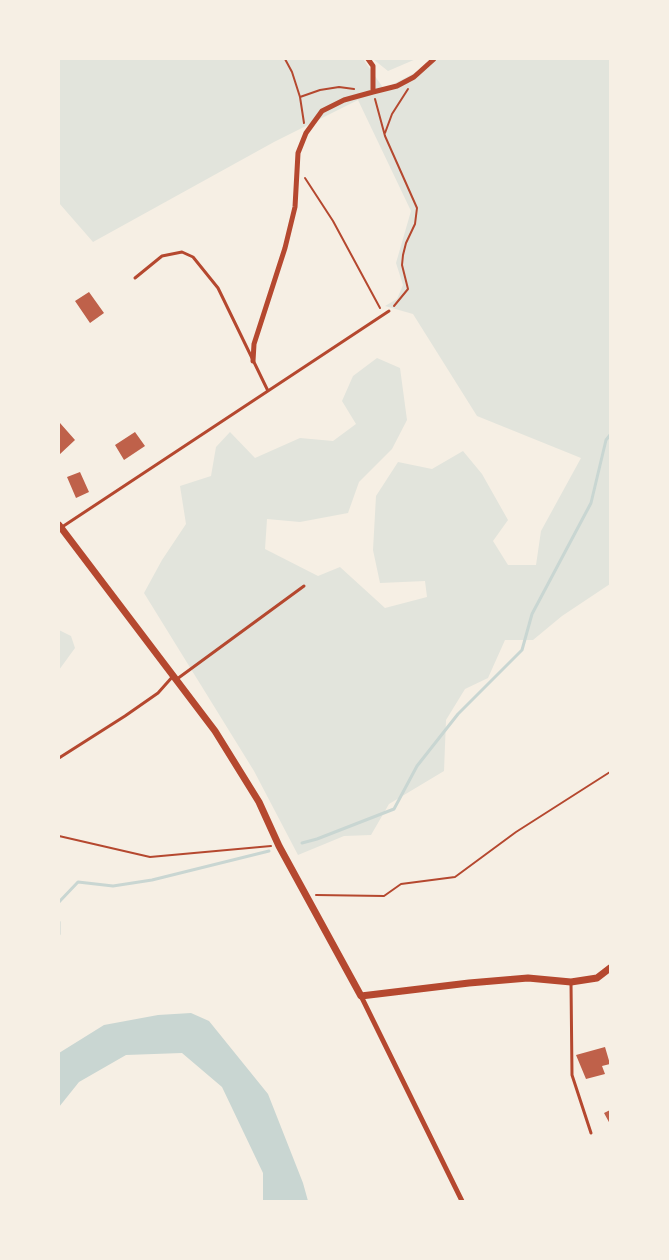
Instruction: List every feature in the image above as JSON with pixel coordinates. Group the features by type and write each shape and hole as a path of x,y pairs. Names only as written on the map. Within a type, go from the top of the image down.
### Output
{"street":[{"path":"368,59 373,66 373,92"},
{"path":"253,361 256,338 285,248 295,207 298,153 306,132 322,111 344,100 406,81 434,59"},
{"path":"60,526 215,731 259,802 279,846 361,996 462,1201"},
{"path":"361,996 518,979 571,982 596,978 610,968"}],"lane":[{"path":"135,278 162,256 182,252 193,257 218,288 268,391"},
{"path":"60,526 389,311"},
{"path":"59,758 132,712 176,677 304,586"},
{"path":"571,982 572,1075 591,1133"}],"path":[{"path":"285,59 292,72 300,96 306,132"},
{"path":"300,96 339,87 356,90"},
{"path":"384,136 392,114 409,88"},
{"path":"373,92 384,136 416,202 417,216 404,249 402,265 408,281 407,293 389,311"},
{"path":"298,165 333,221 384,315"},
{"path":"306,895 384,896 401,884 455,877 516,832 610,772"},
{"path":"59,836 150,857 279,846"}],"shaded area":[{"path":"59,59 363,59 384,89 422,69 433,59 610,59 610,584 562,616 533,640 505,640 488,678 465,689 446,720 444,771 389,804 371,835 344,836 298,855 254,771 144,593 162,560 186,524 180,486 211,476 216,447 230,432 255,458 300,438 333,441 356,424 342,401 353,376 377,358 400,368 407,420 392,449 359,482 348,513 300,522 267,519 265,549 318,576 340,567 385,608 427,597 425,581 380,583 373,550 376,496 398,462 432,469 463,451 482,474 508,520 493,541 508,565 536,565 541,531 581,458 477,416 413,314 385,306 397,299 403,285 396,263 411,211 358,100 274,142 93,242 59,203"},
{"path":"373,59 416,59 388,71"},
{"path":"59,630 71,636 75,648 59,670"},
{"path":"191,1013 209,1021 268,1094 303,1183 308,1201 263,1201 263,1173 222,1087 182,1053 126,1055 79,1082 59,1107 59,1053 104,1025 158,1015"}],"building":[{"path":"89,292 104,313 90,323 75,301"},
{"path":"59,424 75,440 59,455"},
{"path":"135,432 145,446 124,460 115,445"},
{"path":"80,472 89,492 76,498 67,477"},
{"path":"605,1047 610,1064 602,1066 605,1074 586,1079 576,1055"},
{"path":"610,1110 610,1124 604,1113"}],"waterway":[{"path":"302,843 394,809 417,766 458,714 522,650 532,614 591,503 606,440 610,435"},
{"path":"59,902 78,882 113,886 152,880 269,851"},
{"path":"59,922 59,934"}]}
